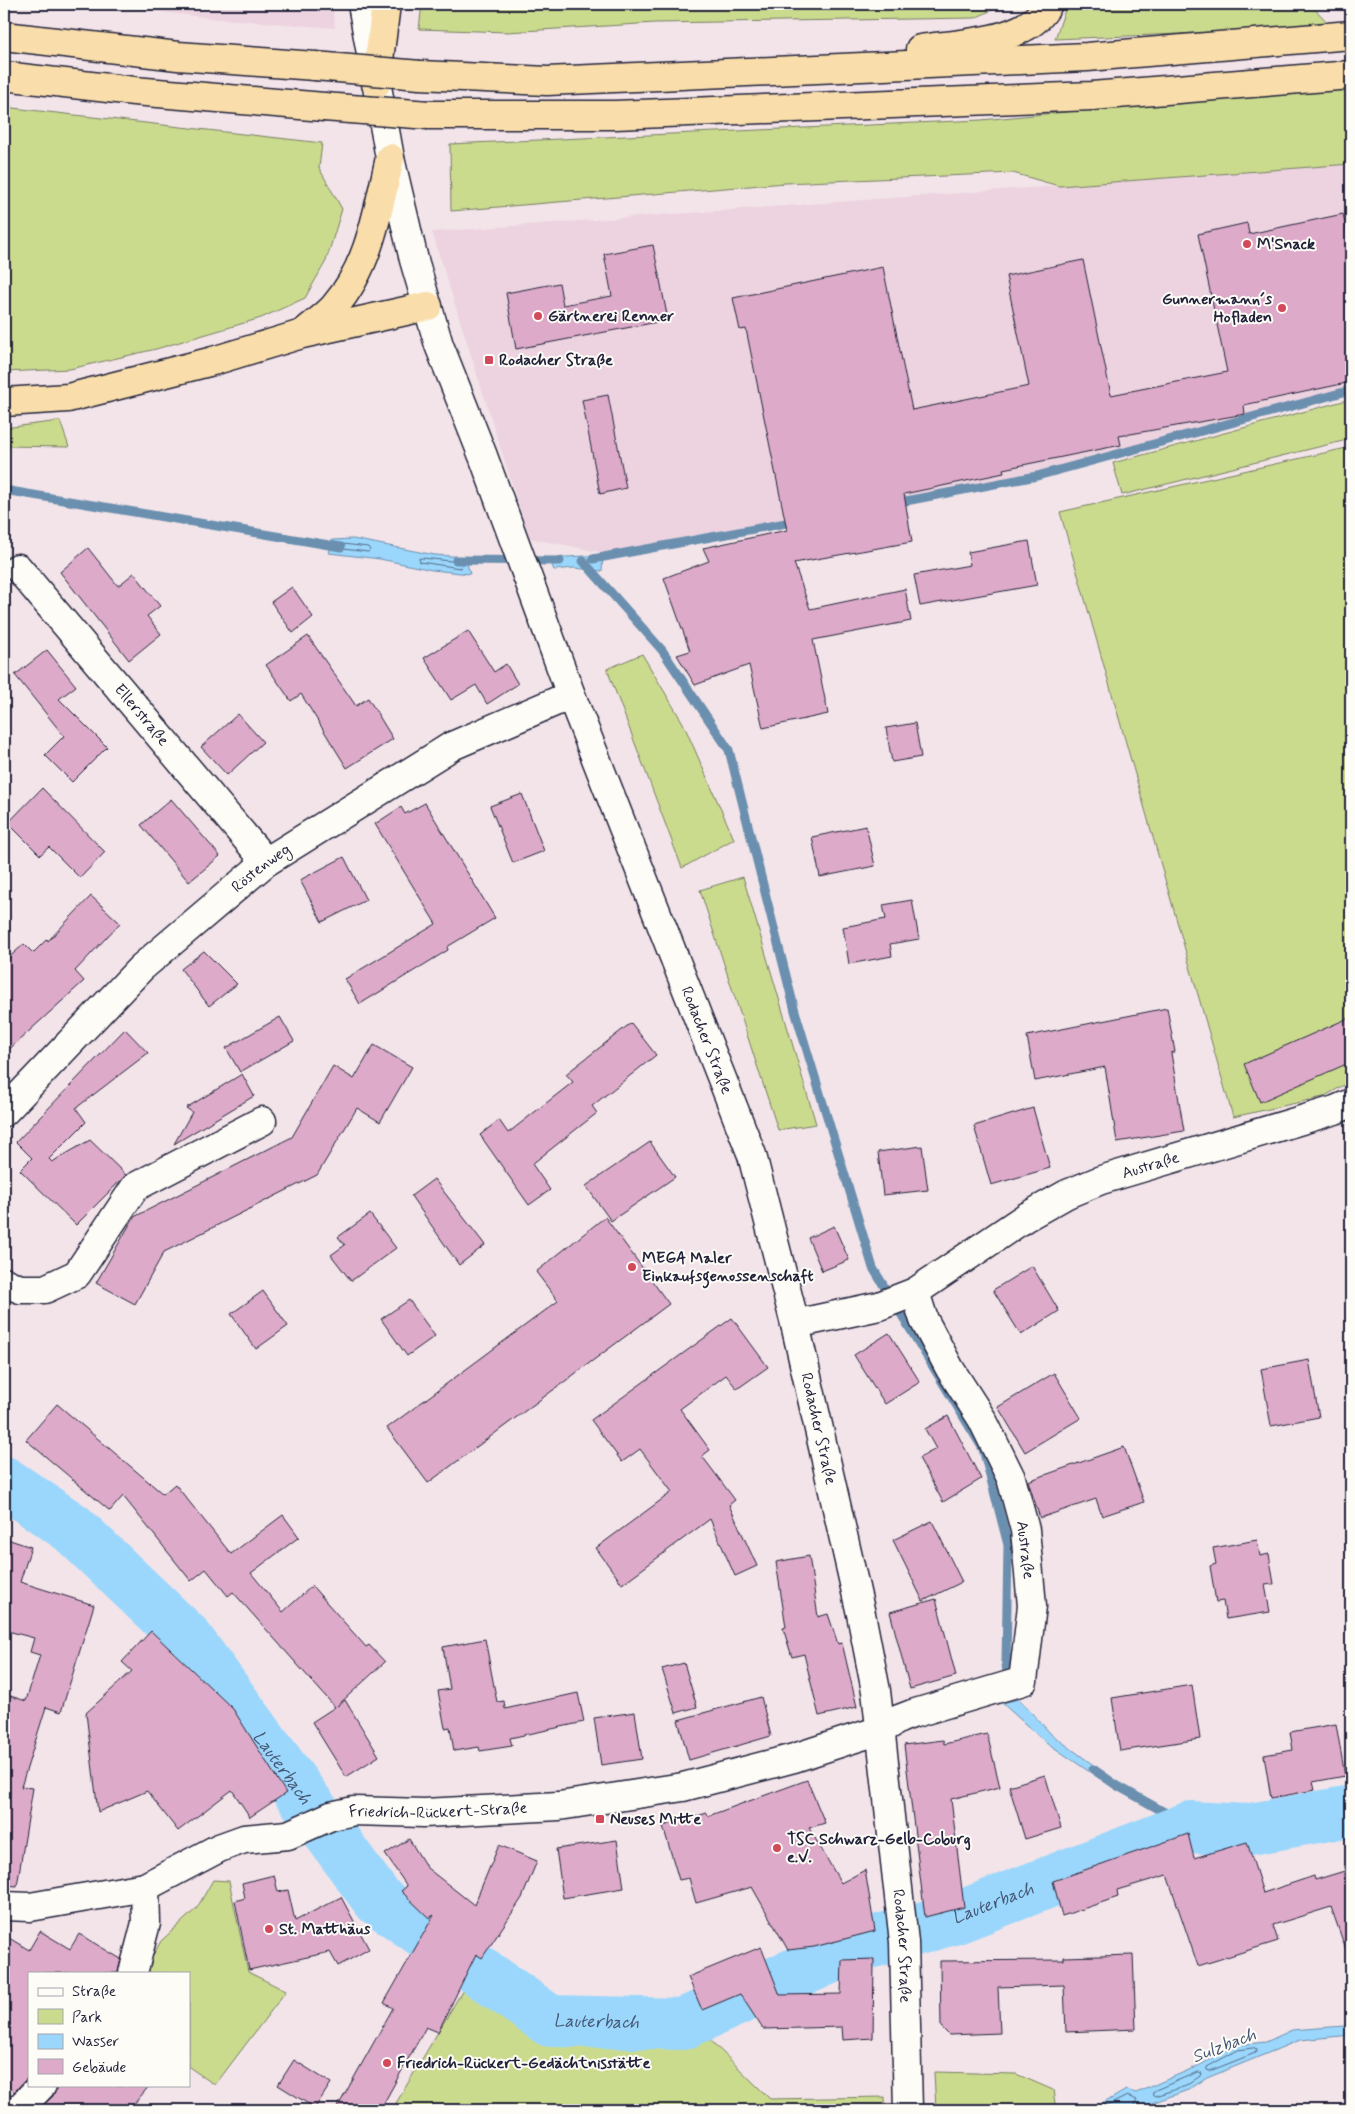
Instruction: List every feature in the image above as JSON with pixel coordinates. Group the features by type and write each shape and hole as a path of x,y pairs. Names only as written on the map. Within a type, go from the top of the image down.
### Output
{"highway":[{"path":"376,84 386,4"},
{"path":"770,70 1007,36 1027,27 1048,4"},
{"path":"4,36 178,56 420,75 547,80 1087,58 1351,35"},
{"path":"6,77 134,91 430,115 615,115 1053,98 1351,75"},
{"path":"302,334 334,307 354,278 373,232 390,158"},
{"path":"4,402 68,398 213,361 302,334 428,306"}],"street":[{"name":"Rodacher Straße","path":"362,4 390,158 414,260 440,346 483,456 571,695 752,1155 795,1324 862,1614 881,1730 902,1929 908,2110"},
{"name":"Ellerstraße","path":"18,568 266,862"},
{"name":"Röstenweg","path":"4,1112 141,968 266,862 452,746 571,695"},
{"name":"Austraße","path":"795,1324 899,1298 1026,1216 1067,1194 1100,1180 1335,1110 1351,1103"},
{"path":"4,1282 20,1289 45,1289 77,1274 135,1187 262,1121"},
{"name":"Austraße","path":"881,1730 900,1719 1023,1681 1032,1606 1025,1530 1011,1478 982,1419 950,1369 928,1328 899,1298"},
{"name":"Friedrich-Rückert-Straße","path":"4,1906 30,1907 146,1888 219,1848 244,1839 288,1835 331,1816 354,1811 424,1813 559,1806 638,1794 702,1782 794,1758 881,1730"},
{"path":"133,1972 146,1923 146,1888"},
{"path":"18,2110 41,2086"}],"shaded area":[{"path":"96,4 332,4 335,28 211,18"},
{"path":"1351,164 1351,390 1037,476 605,553 529,538 432,232"}],"green space":[{"path":"422,4 1005,4 975,18 655,23 507,32 419,29"},
{"path":"1067,4 1310,4 1330,25 1055,39"},
{"path":"1351,85 1351,164 1059,186 1013,173 785,183 451,211 450,144 981,120"},
{"path":"4,107 322,143 319,168 342,209 326,261 305,298 261,318 156,349 70,369 4,372"},
{"path":"1351,399 1351,439 1122,495 1113,463"},
{"path":"60,421 69,447 4,446 4,428"},
{"path":"1351,447 1351,1081 1323,1097 1233,1117 1060,512"},
{"path":"642,654 683,723 734,839 682,868 607,669"},
{"path":"743,877 816,1124 778,1130 700,890"},
{"path":"213,1880 229,1881 248,1972 286,1991 215,2085 190,2068 190,1972 144,1972 161,1941 197,1908"},
{"path":"470,1978 559,2038 700,2030 770,2099 885,2097 885,2110 392,2110"},
{"path":"934,2072 1016,2074 1053,2090 1056,2110 936,2110"}],"water":[{"path":"353,539 435,555 465,557 470,574 432,570 380,559 329,553 332,540"},
{"path":"603,555 602,571 574,568 554,570 549,558"},
{"path":"1019,1699 1051,1734 1103,1772 1100,1779 1043,1740 1002,1703"},
{"path":"343,1837 360,1853 390,1898 385,1920 324,1845"},
{"path":"877,1932 879,1951 798,1987 784,1970"},
{"path":"1351,2024 1351,2035 1300,2040 1207,2078 1188,2090 1141,2107 1127,2110 1092,2110 1126,2090 1136,2093 1198,2066 1237,2045 1266,2042 1292,2030"}],"building":[{"path":"1343,214 1351,252 1351,382 1244,405 1245,414 1119,436 1121,445 1003,469 1004,473 904,494 912,542 794,563 810,609 905,589 911,621 813,640 828,714 763,728 749,665 695,685 677,655 690,651 664,578 709,561 703,548 787,530 746,329 740,330 733,298 883,267 912,410 1029,386 1006,276 1083,260 1111,395 1227,372 1198,234 1247,223 1249,234"},
{"path":"653,245 668,320 516,349 506,293 559,283 563,305 612,296 604,254"},
{"path":"608,395 626,488 600,494 582,400"},
{"path":"1029,541 1037,585 920,606 914,575 970,565 968,552"},
{"path":"88,548 118,586 134,573 160,606 147,616 161,634 129,660 60,572"},
{"path":"292,587 313,617 293,633 271,602"},
{"path":"468,631 494,672 506,664 518,684 487,704 476,685 451,700 424,658"},
{"path":"308,636 356,706 368,698 393,739 347,768 301,694 291,701 266,665"},
{"path":"47,650 76,686 59,699 107,747 72,782 45,755 64,736 15,675"},
{"path":"238,714 263,742 227,775 201,747"},
{"path":"915,723 921,757 892,762 886,728"},
{"path":"42,788 105,852 80,878 49,847 40,855 8,823"},
{"path":"522,794 544,851 513,863 490,806"},
{"path":"171,799 220,856 189,882 141,825"},
{"path":"425,803 495,918 447,947 448,950 360,1004 345,979 436,924 375,824 401,807 405,814"},
{"path":"866,826 875,866 820,877 812,837"},
{"path":"344,857 366,900 322,922 300,880"},
{"path":"91,896 120,923 75,971 84,981 4,1054 4,962 24,944 33,953 47,939 48,941"},
{"path":"912,900 919,939 890,944 892,956 849,964 843,927 886,919 883,905"},
{"path":"204,951 237,984 209,1006 181,969"},
{"path":"1167,1008 1175,1052 1171,1053 1184,1131 1117,1142 1105,1067 1035,1081 1027,1036"},
{"path":"280,1017 294,1041 240,1072 226,1048"},
{"path":"1351,1017 1351,1062 1260,1102 1244,1064"},
{"path":"631,1023 656,1055 592,1106 597,1113 532,1164 550,1190 529,1205 480,1135 499,1120 508,1133 573,1082 566,1074"},
{"path":"125,1029 148,1053 76,1108 86,1122 49,1159 52,1162 90,1140 126,1175 76,1225 20,1170 32,1158 16,1142"},
{"path":"374,1045 412,1067 380,1122 357,1108 317,1175 164,1252 135,1304 96,1283 134,1217 292,1137 333,1066 354,1079"},
{"path":"242,1074 254,1096 174,1144 192,1112 186,1108"},
{"path":"1033,1108 1050,1168 991,1185 974,1126"},
{"path":"650,1142 675,1177 611,1221 586,1186"},
{"path":"922,1146 928,1190 883,1195 878,1152"},
{"path":"434,1179 485,1245 459,1265 411,1196"},
{"path":"370,1214 396,1248 351,1281 331,1255 345,1245 338,1237"},
{"path":"605,1217 669,1304 428,1483 387,1428 558,1301 536,1272"},
{"path":"834,1226 849,1260 822,1271 808,1238"},
{"path":"1032,1266 1059,1311 1021,1335 993,1290"},
{"path":"263,1291 288,1326 256,1349 231,1314"},
{"path":"409,1300 435,1336 407,1356 381,1319"},
{"path":"732,1318 768,1367 737,1389 726,1375 680,1409 710,1450 702,1456 735,1500 729,1505 757,1566 735,1576 710,1519 622,1584 596,1548 672,1492 640,1449 622,1462 591,1420"},
{"path":"889,1333 920,1382 885,1404 854,1355"},
{"path":"1309,1360 1319,1417 1271,1426 1261,1369"},
{"path":"1054,1373 1081,1418 1025,1452 998,1407"},
{"path":"57,1404 163,1494 175,1484 231,1554 283,1515 299,1537 251,1573 283,1612 312,1586 366,1647 369,1645 385,1662 337,1706 345,1700 379,1756 346,1777 312,1722 335,1707 233,1592 228,1596 206,1569 191,1581 123,1496 110,1511 26,1440"},
{"path":"948,1416 981,1479 943,1502 919,1458 936,1449 925,1429"},
{"path":"1124,1447 1144,1502 1102,1516 1096,1499 1040,1518 1028,1481"},
{"path":"932,1521 962,1582 923,1601 893,1540"},
{"path":"4,1538 31,1547 20,1582 94,1605 61,1712 46,1707 21,1787 33,1788 17,1886 4,1885 4,1694 26,1701 40,1655 30,1652 34,1638 4,1630"},
{"path":"1257,1540 1260,1556 1269,1554 1274,1584 1265,1585 1270,1612 1226,1619 1223,1601 1216,1602 1210,1566 1216,1564 1213,1548"},
{"path":"809,1556 818,1617 828,1614 838,1644 842,1643 857,1707 819,1716 804,1654 792,1657 783,1628 786,1627 776,1562"},
{"path":"936,1599 956,1676 910,1689 890,1612"},
{"path":"151,1631 233,1709 286,1793 250,1817 232,1790 178,1831 147,1791 98,1812 86,1713 132,1671 122,1662"},
{"path":"485,1639 497,1702 504,1701 505,1709 578,1693 584,1722 510,1738 512,1746 480,1751 479,1747 454,1751 450,1727 445,1728 438,1691 450,1689 443,1647"},
{"path":"684,1663 697,1707 676,1713 662,1669"},
{"path":"1192,1685 1200,1739 1120,1751 1112,1698"},
{"path":"761,1697 771,1736 689,1760 678,1720"},
{"path":"635,1712 642,1759 601,1765 594,1718"},
{"path":"1336,1724 1345,1776 1313,1782 1315,1790 1271,1798 1264,1755 1293,1750 1290,1732"},
{"path":"987,1734 1000,1787 951,1799 964,1907 925,1917 904,1745 943,1740 944,1744"},
{"path":"1045,1775 1061,1828 1025,1839 1009,1786"},
{"name":"TSC Schwarz-Gelb-Coburg e.V.","path":"807,1780 825,1823 809,1828 841,1883 865,1870 875,1931 814,1947 788,1950 752,1887 696,1903 689,1878 679,1880 663,1826 707,1813 708,1816"},
{"path":"1188,1834 1194,1858 1247,1842 1263,1893 1314,1876 1315,1880 1351,1869 1351,1953 1347,1953 1331,1907 1273,1925 1278,1941 1198,1966 1167,1875 1117,1890 1118,1897 1062,1916 1053,1881"},
{"path":"409,1839 427,1868 474,1905 499,1845 537,1861 522,1898 482,1958 476,1954 438,2032 426,2027 380,2110 336,2110 393,2008 384,2003 434,1915 429,1918 401,1891 407,1886 385,1854"},
{"path":"617,1840 624,1888 563,1898 556,1849"},
{"path":"274,1875 278,1892 288,1890 295,1921 341,1897 369,1949 338,1966 330,1952 249,1970 235,1901 245,1898 242,1883"},
{"path":"40,1931 70,1949 79,1934 121,1959 118,1972 28,1972 28,2077 14,2092 4,2081 4,1935 29,1950"},
{"path":"761,1947 780,1995 841,1994 842,1960 874,1959 873,2038 843,2040 842,2027 763,2029 740,1994 702,2010 688,1977"},
{"path":"1133,1955 1136,2029 1066,2032 1064,1985 998,1987 1000,2033 949,2035 941,2027 940,1961 1064,1960 1064,1957"},
{"path":"294,2060 331,2083 315,2108 278,2085"},
{"path":"57,2086 149,2086 129,2110 39,2110 54,2095"}],"waterway":[{"path":"895,503 1037,476 1351,390"},
{"path":"4,490 341,547"},
{"path":"593,559 797,521"},
{"path":"456,560 560,561"},
{"path":"583,561 662,650 729,750 795,1011 873,1268 983,1449 1008,1545 1006,1664 1008,1681"},
{"name":"Lauterbach","path":"4,1482 72,1528 186,1637 378,1900 550,2021 683,2024 852,1948 956,1918 1191,1827 1245,1830 1351,1811"},
{"path":"1093,1769 1116,1785 1191,1827"}],"place":[{"name":"M'Snack","path":"1247,244"},
{"name":"Gunnermann´s Hofladen","path":"1282,308"},
{"name":"Gärtnerei Renner","path":"538,316"},
{"name":"Rodacher Straße","path":"489,360"},
{"name":"MEGA Maler Einkaufsgenossenschaft","path":"632,1267"},
{"name":"Neuses Mitte","path":"600,1819"},
{"name":"TSC Schwarz-Gelb-Coburg e.V.","path":"777,1848"},
{"name":"St. Matthäus","path":"269,1929"},
{"name":"Friedrich-Rückert-Gedächtnisstätte","path":"387,2063"}],"water label":[{"name":"Sulzbach","path":"1224,2046"}]}
